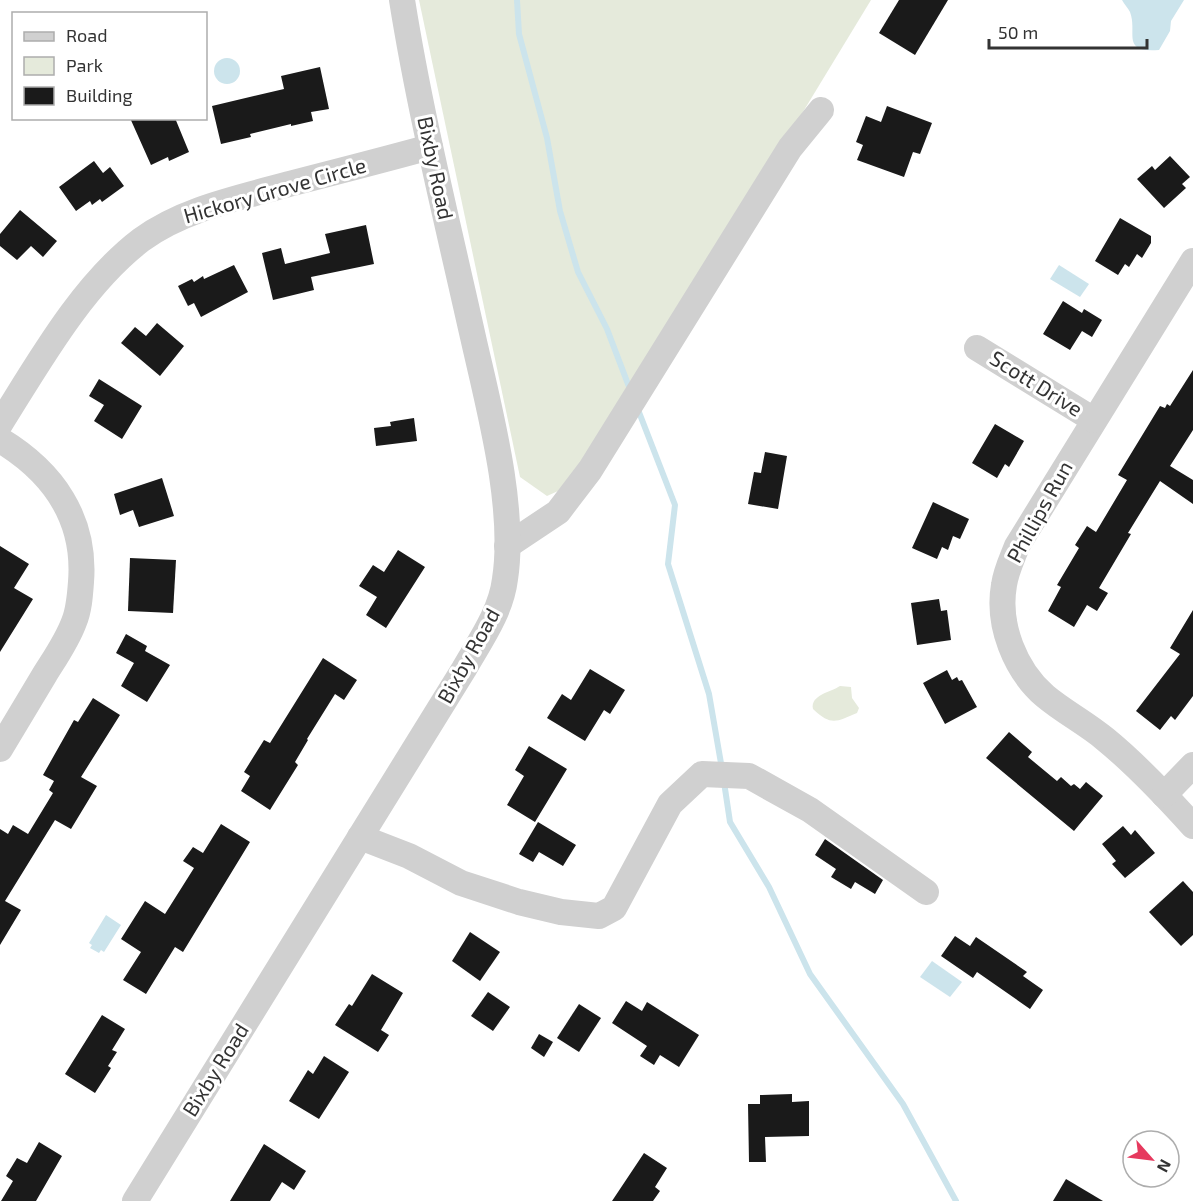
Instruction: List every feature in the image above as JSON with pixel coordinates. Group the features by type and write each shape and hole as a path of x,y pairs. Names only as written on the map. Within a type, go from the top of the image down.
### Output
{"street":[{"name":"Bixby Road","path":"135,1201 464,669 494,614 505,582 507,546 504,498 496,446 430,147 402,0"},
{"path":"507,546 558,512 590,470 790,148 821,110"},
{"name":"Hickory Grove Circle","path":"0,424 90,288 141,240 171,223 236,198 430,147"},
{"name":"Phillips Run","path":"1193,261 1028,528 1011,559 1004,587 1009,640 1019,665 1027,677 1045,696 1124,755 1193,825"},
{"name":"Scott Drive","path":"977,348 1094,420"},
{"path":"0,440 27,459 56,488 66,504 82,553 80,599 75,620 61,649 0,748"},
{"path":"1164,795 1193,765"},
{"path":"360,837 409,856 461,883 500,896 561,912 600,916 614,908 670,804 702,774 749,776 810,810 926,892"}],"green space":[{"path":"419,0 871,0 578,482 547,496 520,477"},
{"path":"840,686 851,687 852,698 859,708 857,713 835,721 825,718 813,709 813,704 818,697"}],"water":[{"path":"1122,0 1184,0 1171,21 1170,31 1159,50 1147,50 1135,45 1130,12"},
{"path":"227,58 237,61 240,71 237,81 227,84 217,81 214,71 217,61"},
{"path":"1059,265 1089,284 1080,297 1050,279"},
{"path":"106,915 121,925 104,952 101,950 99,953 90,948 92,945 89,943"},
{"path":"932,961 962,982 950,997 920,977"}],"building":[{"path":"899,0 948,0 915,55 879,33"},
{"path":"320,67 329,109 311,112 313,121 250,134 251,137 221,144 212,106 284,89 281,76"},
{"path":"887,106 932,123 920,154 913,152 904,177 857,160 863,145 856,142 866,116 881,122"},
{"path":"131,120 176,120 189,152 169,161 168,157 151,165"},
{"path":"1170,156 1190,177 1182,184 1186,188 1164,208 1137,179 1152,166 1155,170"},
{"path":"94,161 103,173 110,167 124,186 102,202 100,199 92,205 90,201 76,211 59,187"},
{"path":"20,210 57,241 43,257 31,246 17,260 0,246 0,234"},
{"path":"1120,218 1151,236 1151,243 1142,258 1137,254 1129,267 1125,264 1118,275 1095,261"},
{"path":"366,225 374,264 311,277 314,290 273,300 262,253 281,248 285,264 330,253 325,234"},
{"path":"234,265 248,292 201,317 194,303 188,306 178,286 192,279 194,282 203,276 204,279"},
{"path":"1063,301 1082,313 1084,309 1102,320 1092,337 1082,331 1070,350 1043,334"},
{"path":"157,323 184,346 160,376 121,343 135,327 146,336"},
{"path":"1193,370 1193,430 1170,466 1193,480 1193,504 1160,481 1128,533 1131,534 1099,588 1108,593 1097,611 1087,605 1074,627 1048,611 1061,587 1057,585 1079,548 1075,545 1087,526 1096,532 1127,480 1118,475 1160,406 1165,408 1167,404 1170,406"},
{"path":"99,379 142,406 122,439 94,421 104,405 89,396"},
{"path":"414,418 417,441 376,446 374,428 391,426 390,422"},
{"path":"995,424 1024,441 1009,467 1005,464 997,478 972,463"},
{"path":"765,452 787,456 778,509 748,504 754,472 761,473"},
{"path":"162,478 174,516 139,527 133,510 120,515 114,494"},
{"path":"933,502 969,519 960,539 953,536 948,550 942,547 937,559 912,548"},
{"path":"0,546 29,564 14,588 33,599 0,652"},
{"path":"398,550 425,567 386,628 366,615 377,597 359,586 373,565 384,572"},
{"path":"130,558 176,560 173,613 128,611"},
{"path":"939,599 941,611 947,610 951,640 917,645 911,603"},
{"path":"1193,610 1193,696 1175,720 1171,716 1160,730 1136,711 1180,654 1170,648"},
{"path":"126,634 147,646 145,651 170,665 147,702 121,686 134,663 116,653"},
{"path":"323,658 357,680 344,700 335,694 295,762 298,765 270,810 241,791 250,776 244,772 264,740 270,743"},
{"path":"590,669 625,690 610,714 604,710 585,741 547,718 562,694 571,700"},
{"path":"947,670 952,680 957,677 959,681 962,680 977,707 945,724 923,683"},
{"path":"93,698 120,715 81,777 97,786 71,829 55,820 5,901 21,910 0,945 0,829 8,834 13,825 28,834 53,793 49,790 54,781 43,775 74,720 78,722"},
{"path":"1009,732 1032,752 1028,757 1057,781 1061,777 1071,786 1074,784 1080,789 1086,782 1103,796 1074,831 986,758"},
{"path":"529,746 567,769 535,822 507,805 524,776 515,770"},
{"path":"538,822 576,845 563,866 539,852 533,862 519,854"},
{"path":"221,824 250,842 183,952 175,947 146,994 123,980 141,952 121,939 145,901 165,914 194,868 183,861 193,847 203,853"},
{"path":"1123,826 1131,835 1135,830 1155,853 1125,878 1112,864 1116,861 1102,844"},
{"path":"825,839 883,880 875,894 855,882 851,889 831,877 836,869 815,855"},
{"path":"1183,881 1193,892 1193,935 1181,946 1149,912"},
{"path":"470,932 500,952 480,981 452,961"},
{"path":"955,936 970,946 976,937 1027,972 1023,976 1043,990 1030,1009 977,972 973,978 941,956"},
{"path":"372,974 403,993 381,1030 389,1035 378,1052 335,1025 349,1004 352,1006"},
{"path":"488,992 510,1007 493,1031 471,1016"},
{"path":"626,1001 642,1011 647,1002 699,1035 679,1067 660,1055 654,1065 640,1056 647,1046 612,1023"},
{"path":"579,1004 601,1018 579,1052 557,1038"},
{"path":"102,1015 125,1029 112,1050 117,1052 108,1066 111,1068 95,1093 65,1074"},
{"path":"539,1034 553,1042 544,1057 531,1048"},
{"path":"324,1056 349,1072 319,1119 289,1101 308,1070 313,1074"},
{"path":"792,1094 792,1102 809,1101 809,1136 765,1137 766,1162 749,1162 748,1104 760,1104 760,1095"},
{"path":"39,1142 62,1156 36,1201 1,1201 13,1181 6,1176 17,1158 27,1163"},
{"path":"264,1144 306,1171 294,1190 282,1182 270,1201 230,1201"},
{"path":"644,1153 667,1168 655,1187 660,1191 653,1201 612,1201"},
{"path":"1066,1179 1103,1201 1053,1201"}],"waterway":[{"path":"517,0 519,34 547,138 560,211 578,272 607,329 631,392"},
{"path":"637,407 675,505 668,564 709,694 722,769"},
{"path":"724,782 730,822 769,887 810,974 903,1104 956,1201"}]}
